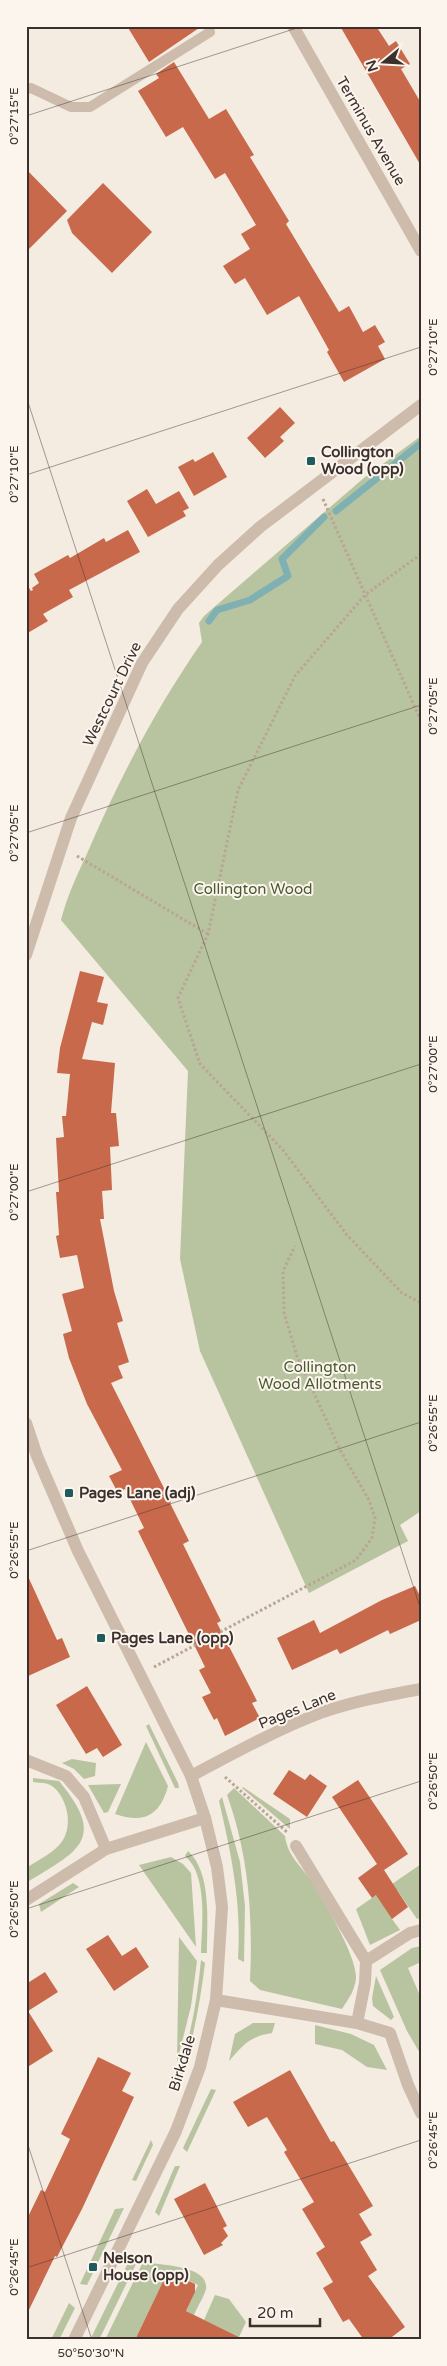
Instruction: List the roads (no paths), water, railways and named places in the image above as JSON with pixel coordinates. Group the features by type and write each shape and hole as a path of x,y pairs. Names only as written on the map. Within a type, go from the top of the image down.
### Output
{"street":[{"name":"Terminus Avenue","path":"293,26 421,251"},
{"name":"Westcourt Drive","path":"26,955 71,818 142,663 178,609 218,565 260,527 316,483 421,406"},
{"name":"Birkdale","path":"26,1423 37,1456 78,1551 191,1776 206,1818 217,1868 222,1907 216,2000 200,2067 176,2131 74,2340"},
{"name":"Pages Lane","path":"191,1776 323,1712 377,1697 421,1689"},
{"path":"26,1760 66,1776 84,1797 106,1849"},
{"path":"26,1900 106,1849 206,1818"},
{"path":"296,1846 366,1961 366,1983 357,2023"},
{"path":"366,1961 410,1933 421,1930"},
{"path":"216,2000 357,2023 390,2033 408,2085 421,2113"}],"lane":[{"path":"26,90 31,88 71,106 90,107 210,32 209,26"}],"waterway":[{"path":"336,511 421,443"},
{"path":"209,621 217,610 250,600 288,576 282,559 324,517"}],"place":[{"name":"Collington Wood (opp)","path":"311,461"},
{"name":"Pages Lane (adj)","path":"69,1493"},
{"name":"Pages Lane (opp)","path":"101,1638"},
{"name":"Nelson House (opp)","path":"93,2267"}],"park label":[{"name":"Collington Wood","path":"253,889"},
{"name":"Collington Wood Allotments","path":"320,1376"}]}
